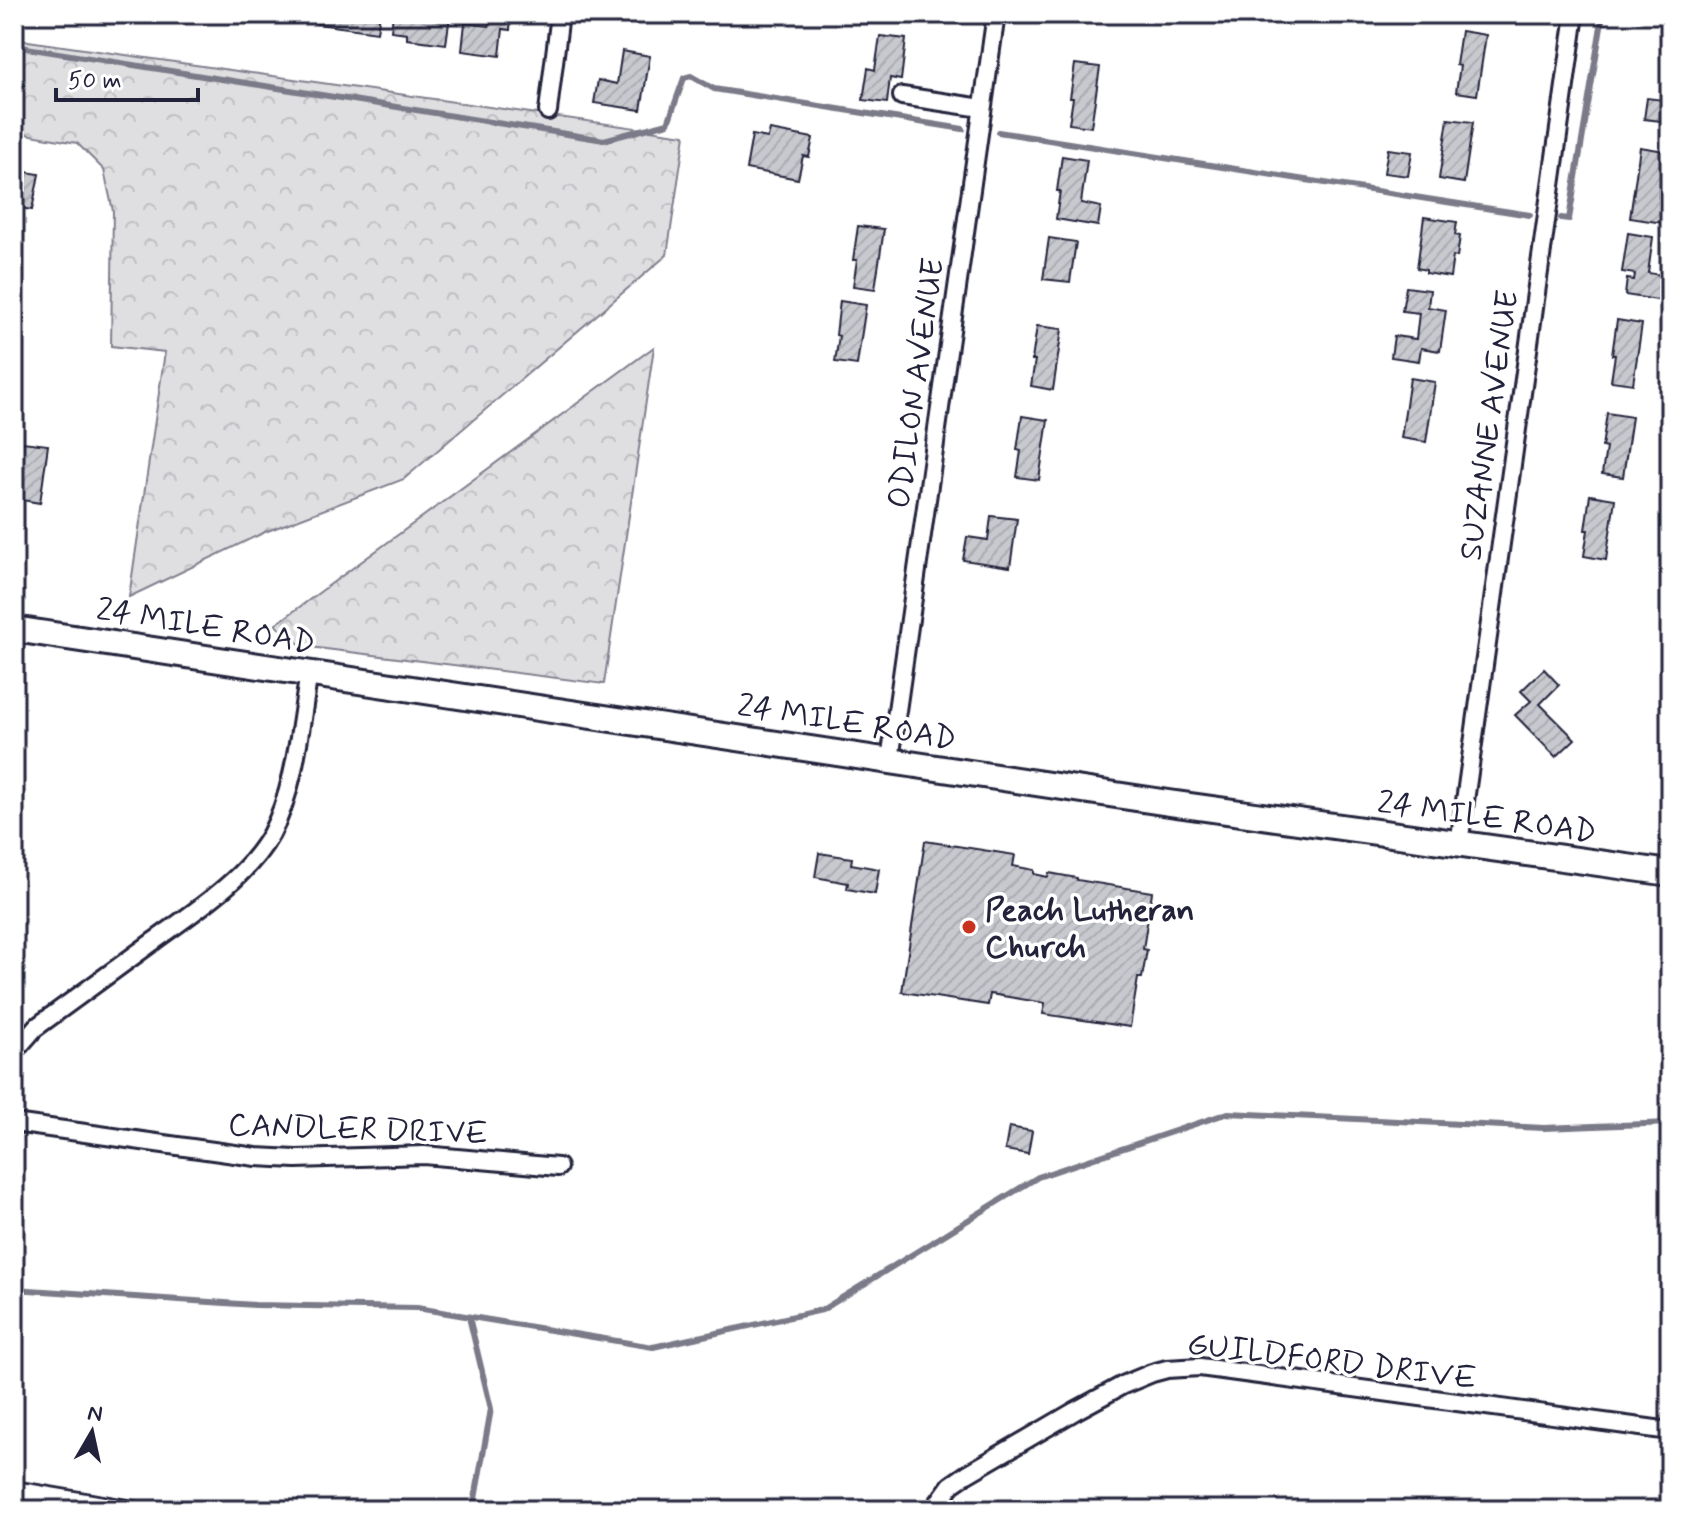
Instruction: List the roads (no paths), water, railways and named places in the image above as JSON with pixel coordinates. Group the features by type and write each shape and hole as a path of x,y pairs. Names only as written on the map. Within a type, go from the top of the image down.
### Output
{"street":[{"path":"548,111 560,14"},
{"name":"ODILON AVENUE","path":"890,760 996,14"},
{"name":"SUZANNE AVENUE","path":"1459,844 1575,14"},
{"path":"902,96 982,108"},
{"name":"24 MILE ROAD","path":"14,629 1169,803 1670,873"},
{"path":"14,1052 35,1028 210,900 262,849 276,824 292,772 309,673"},
{"name":"CANDLER DRIVE","path":"14,1123 256,1157 296,1159 424,1155 558,1167"},
{"name":"GUILDFORD DRIVE","path":"933,1510 951,1485 1075,1411 1152,1373 1182,1367 1670,1431"},
{"path":"14,1490 133,1510"}],"waterway":[{"path":"1561,218 1569,219 1603,14"},
{"path":"14,46 604,140 668,123 684,78 691,76 714,89 963,129"},
{"path":"998,132 1530,215"},
{"path":"14,1289 255,1305 417,1308 653,1347 822,1310 1038,1177 1228,1113 1544,1128 1670,1123"},
{"path":"469,1317 491,1409 473,1510"}],"place":[{"name":"Peach Lutheran Church","path":"969,927"}]}
